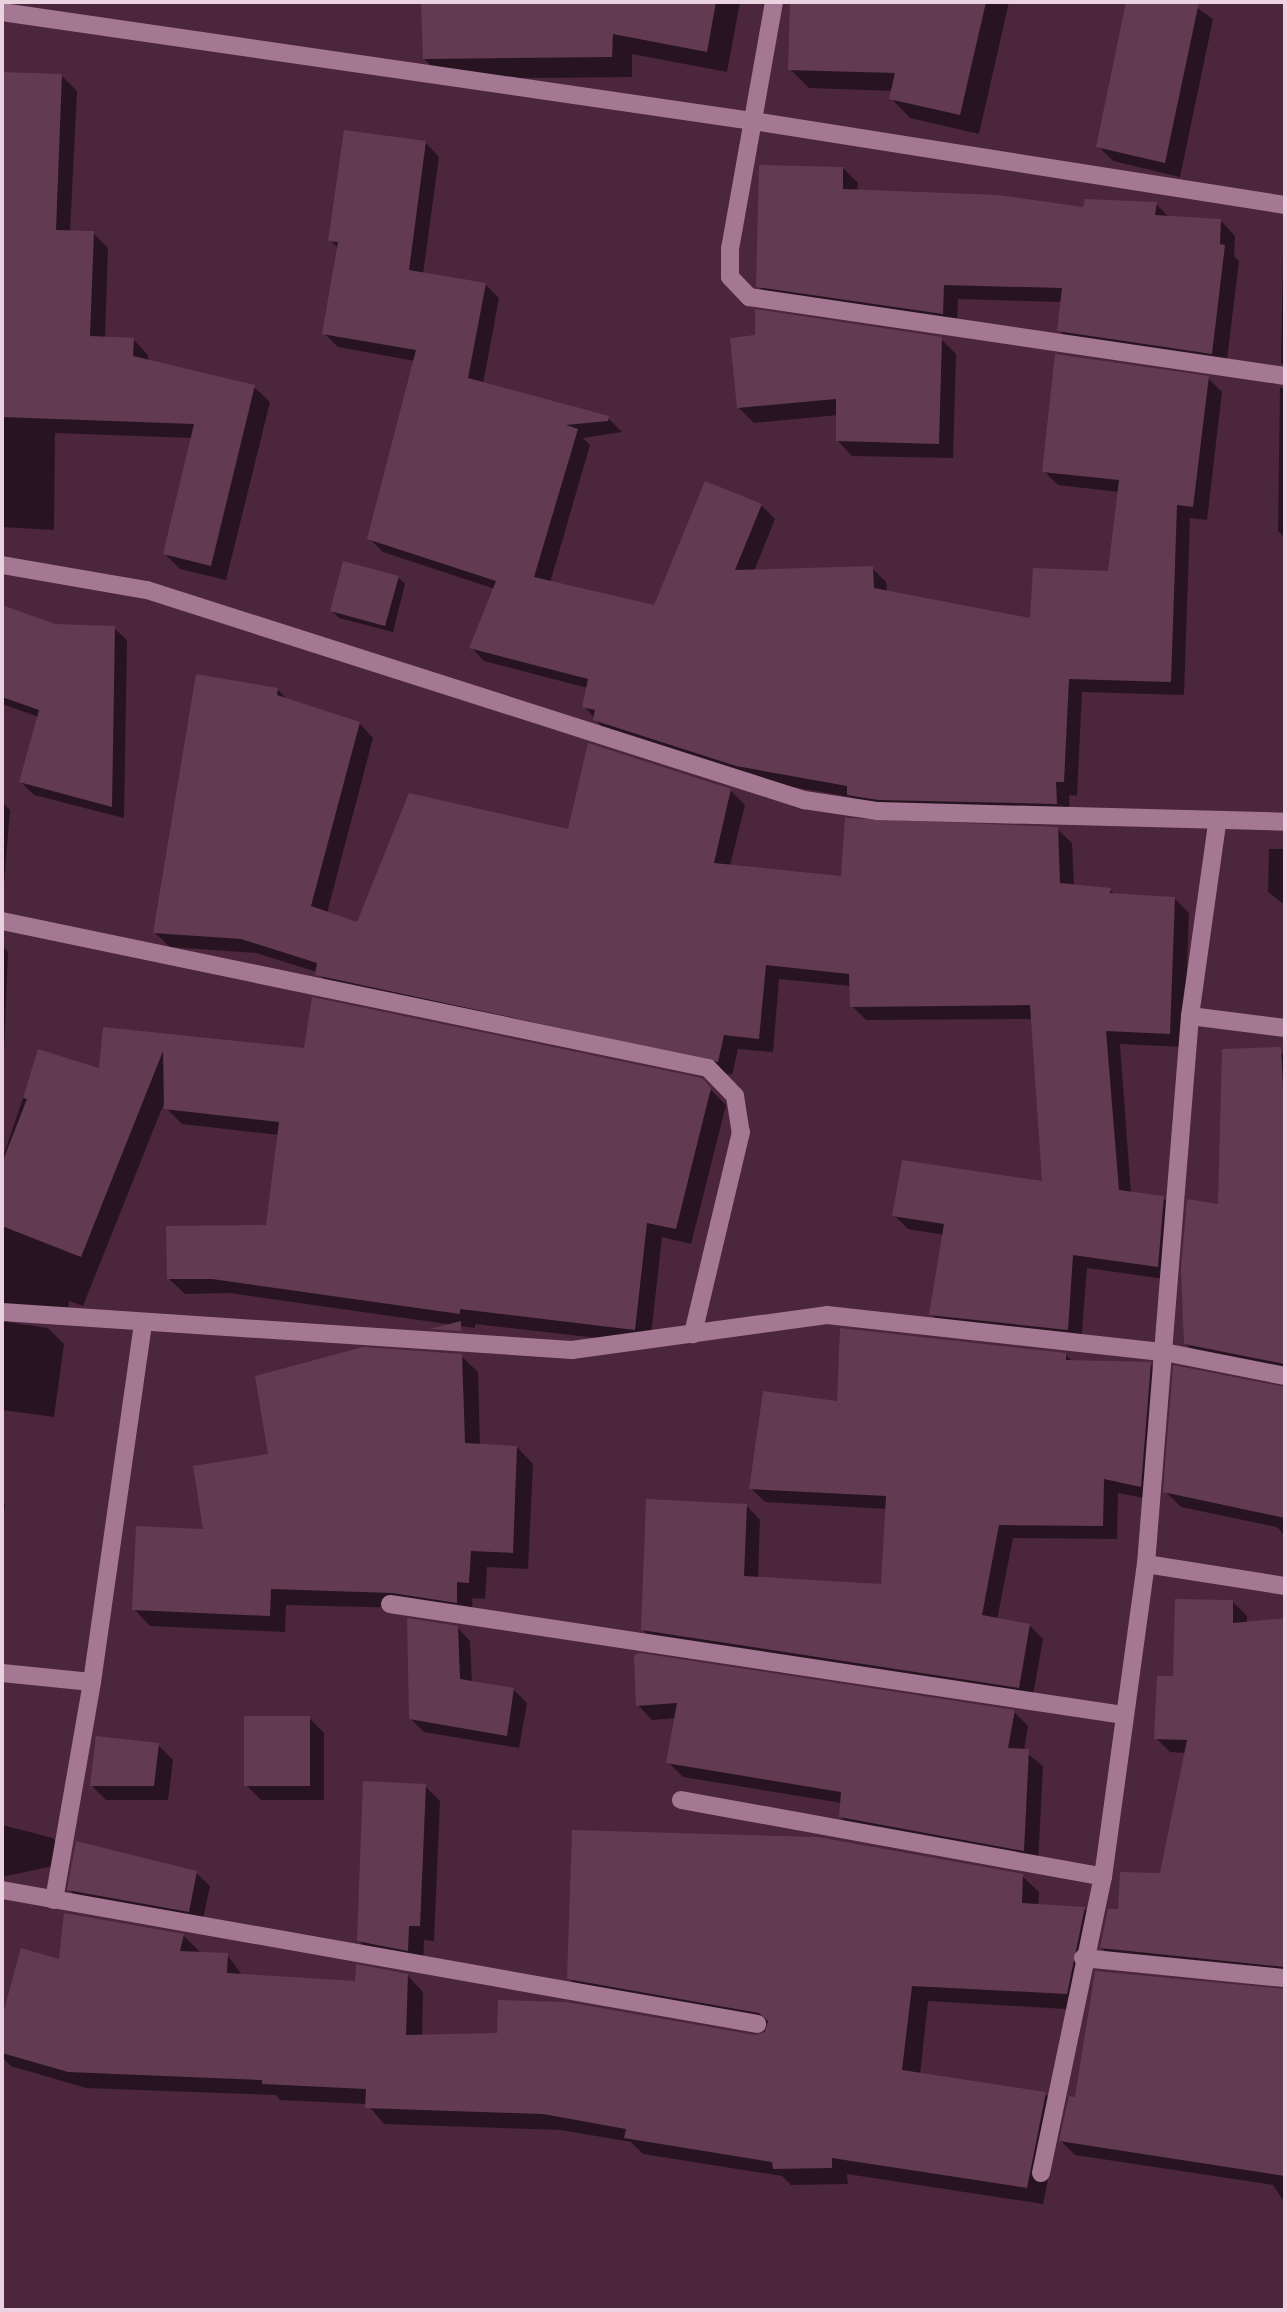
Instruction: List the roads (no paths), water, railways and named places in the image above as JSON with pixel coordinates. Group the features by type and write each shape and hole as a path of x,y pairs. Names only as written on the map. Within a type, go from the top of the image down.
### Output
{"street":[{"path":"774,2 730,249 730,277 749,297 1285,376"},
{"path":"2,12 753,121 1285,205"},
{"path":"2,565 147,590 804,800 878,811 1217,824 1285,822"},
{"path":"1041,2173 1083,1958 1103,1877 1146,1564 1190,1016 1217,824"},
{"path":"2,921 708,1068 735,1096 741,1132 693,1334"},
{"path":"1190,1016 1285,1028"},
{"path":"2,1312 144,1324 572,1350 827,1315 1164,1352 1285,1376"},
{"path":"54,1900 92,1682 144,1324"},
{"path":"1146,1564 1285,1586"},
{"path":"390,1604 1123,1716"},
{"path":"2,1673 92,1682"},
{"path":"681,1800 1103,1877"},
{"path":"2,1890 757,2024"},
{"path":"1083,1958 1285,1978"}]}
